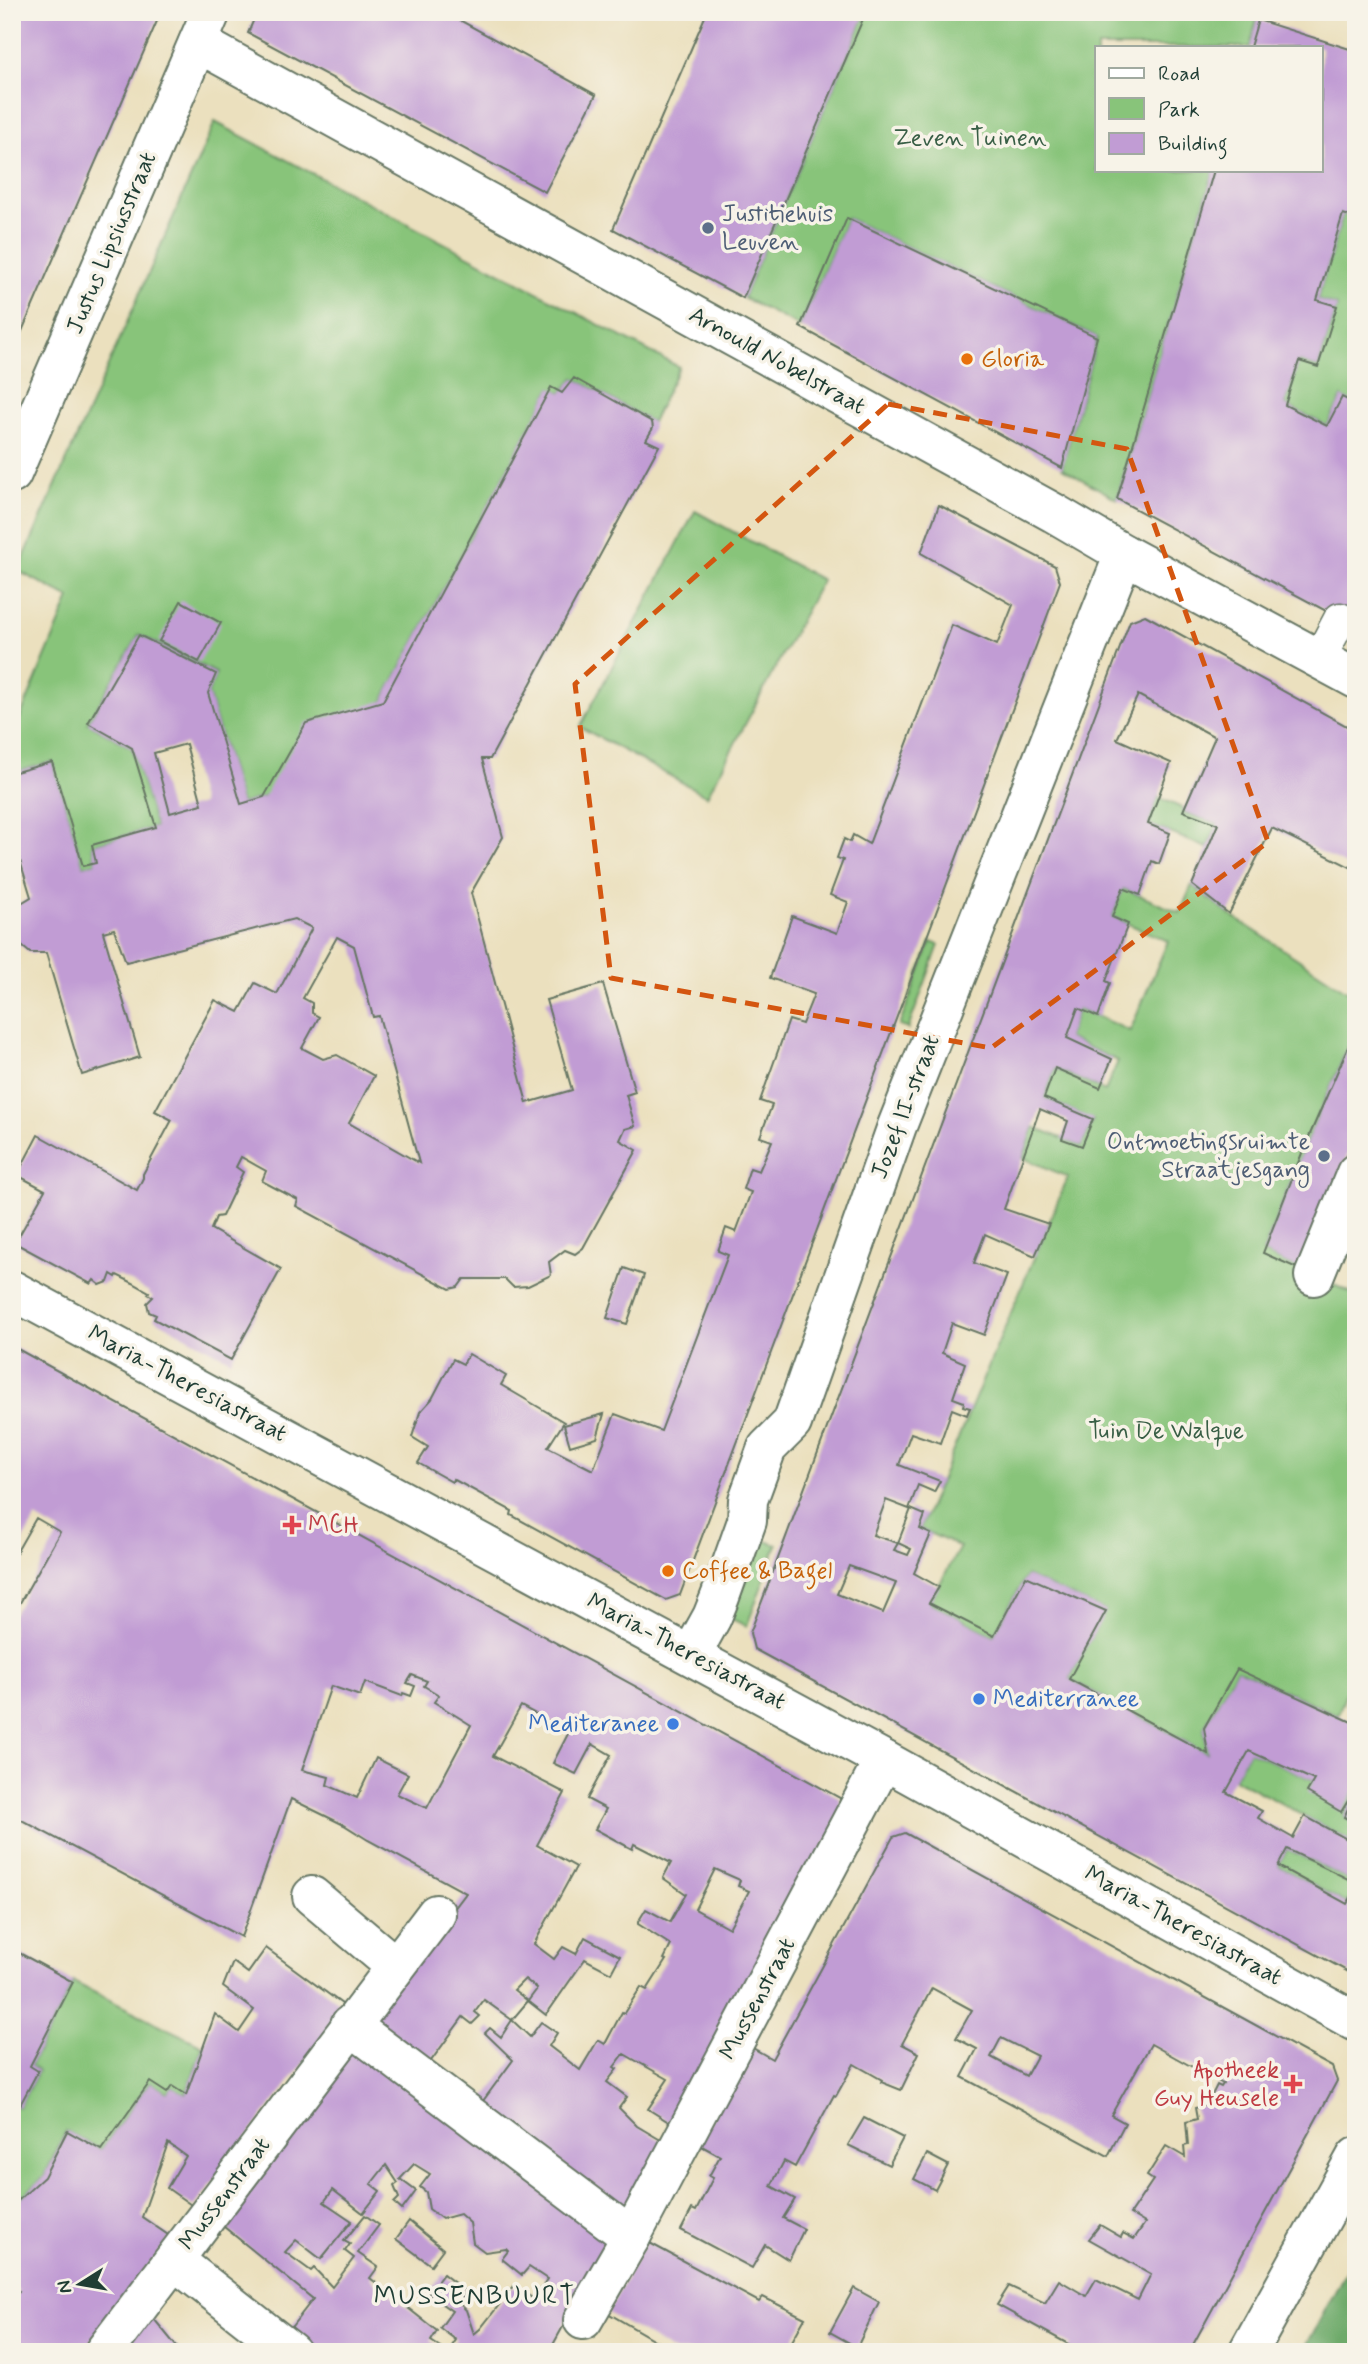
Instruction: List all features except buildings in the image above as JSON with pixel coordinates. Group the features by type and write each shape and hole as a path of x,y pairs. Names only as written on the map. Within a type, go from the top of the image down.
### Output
{"street":[{"name":"Justus Lipsiusstraat","path":"12,474 205,28"},
{"name":"Arnould Nobelstraat","path":"205,28 1124,554 1356,679"},
{"name":"Jozef II-straat","path":"691,1655 720,1597 747,1521 748,1500 767,1448 792,1423 897,1126 1124,554"},
{"path":"1314,1276 1356,1173"},
{"name":"Maria-Theresiastraat","path":"12,1290 884,1760 1356,2022"},
{"name":"Mussenstraat","path":"583,2320 631,2237 884,1760"},
{"path":"312,1896 395,1966"},
{"name":"Mussenstraat","path":"104,2352 436,1914"},
{"path":"350,2025 631,2237"},
{"path":"1248,2352 1356,2157"},
{"name":"Mussenstraat","path":"175,2261 291,2352"}],"lane":[{"path":"1319,659 1340,619"}],"highlighted area":[{"path":"888,404 1127,449 1268,842 991,1048 611,978 575,684"}],"green space":[{"name":"Zeven Tuinen","path":"866,12 1259,12 1250,46 1095,46 1095,172 1213,172 1117,499 1062,468 1097,338 1095,336 847,218 800,327 743,298"},
{"path":"215,122 679,367 652,422 574,378 562,393 551,388 383,701 264,797 241,804 208,693 216,673 139,635 88,723 132,748 156,827 92,845 96,863 83,866 52,762 12,773 12,737 70,598 18,571"},
{"path":"1343,214 1356,218 1356,404 1342,397 1327,426 1285,405 1299,361 1318,367 1337,306 1317,300"},
{"path":"695,511 822,580 707,796 580,727"},
{"path":"1158,797 1184,809 1183,812 1218,824 1207,848 1148,824"},
{"name":"Tuin De Walque","path":"1192,885 1229,914 1356,997 1356,1029 1304,1148 1263,1253 1356,1295 1356,1681 1351,1680 1338,1715 1237,1669 1204,1728 1208,1754 1069,1679 1105,1611 1026,1576 994,1636 929,1603 960,1547 920,1529 1068,1177 1023,1158 1034,1127 1081,1146 1093,1120 1044,1098 1055,1068 1105,1091 1118,1061 1067,1038 1078,1008 1130,1031 1168,941 1112,917 1123,888 1180,913"},
{"path":"931,942 939,945 908,1029 899,1026"},
{"path":"761,1539 777,1545 747,1626 731,1619"},
{"path":"1249,1751 1314,1780 1323,1763 1356,1782 1356,1792 1344,1817 1356,1824 1356,1844 1234,1778"},
{"path":"1287,1849 1356,1883 1356,1889 1347,1904 1278,1866"},
{"path":"73,1982 203,2046 186,2095 172,2086 167,2093 150,2082 101,2150 66,2131 44,2177 12,2206 12,2104 19,2107 38,2071 30,2066"},
{"path":"1356,2252 1356,2352 1303,2352"}],"place":[{"name":"Justitiehuis Leuven","path":"708,228"},
{"name":"Gloria","path":"967,359"},
{"name":"Ontmoetingsruimte Straatjesgang","path":"1324,1156"},
{"name":"MCH","path":"292,1525"},
{"name":"Coffee & Bagel","path":"668,1571"},
{"name":"Mediterranee","path":"979,1699"},
{"name":"Mediteranee","path":"673,1724"},
{"name":"Apotheek Guy Heusele","path":"1293,2084"}],"district":[{"name":"MUSSENBUURT","path":"475,2297"}]}
